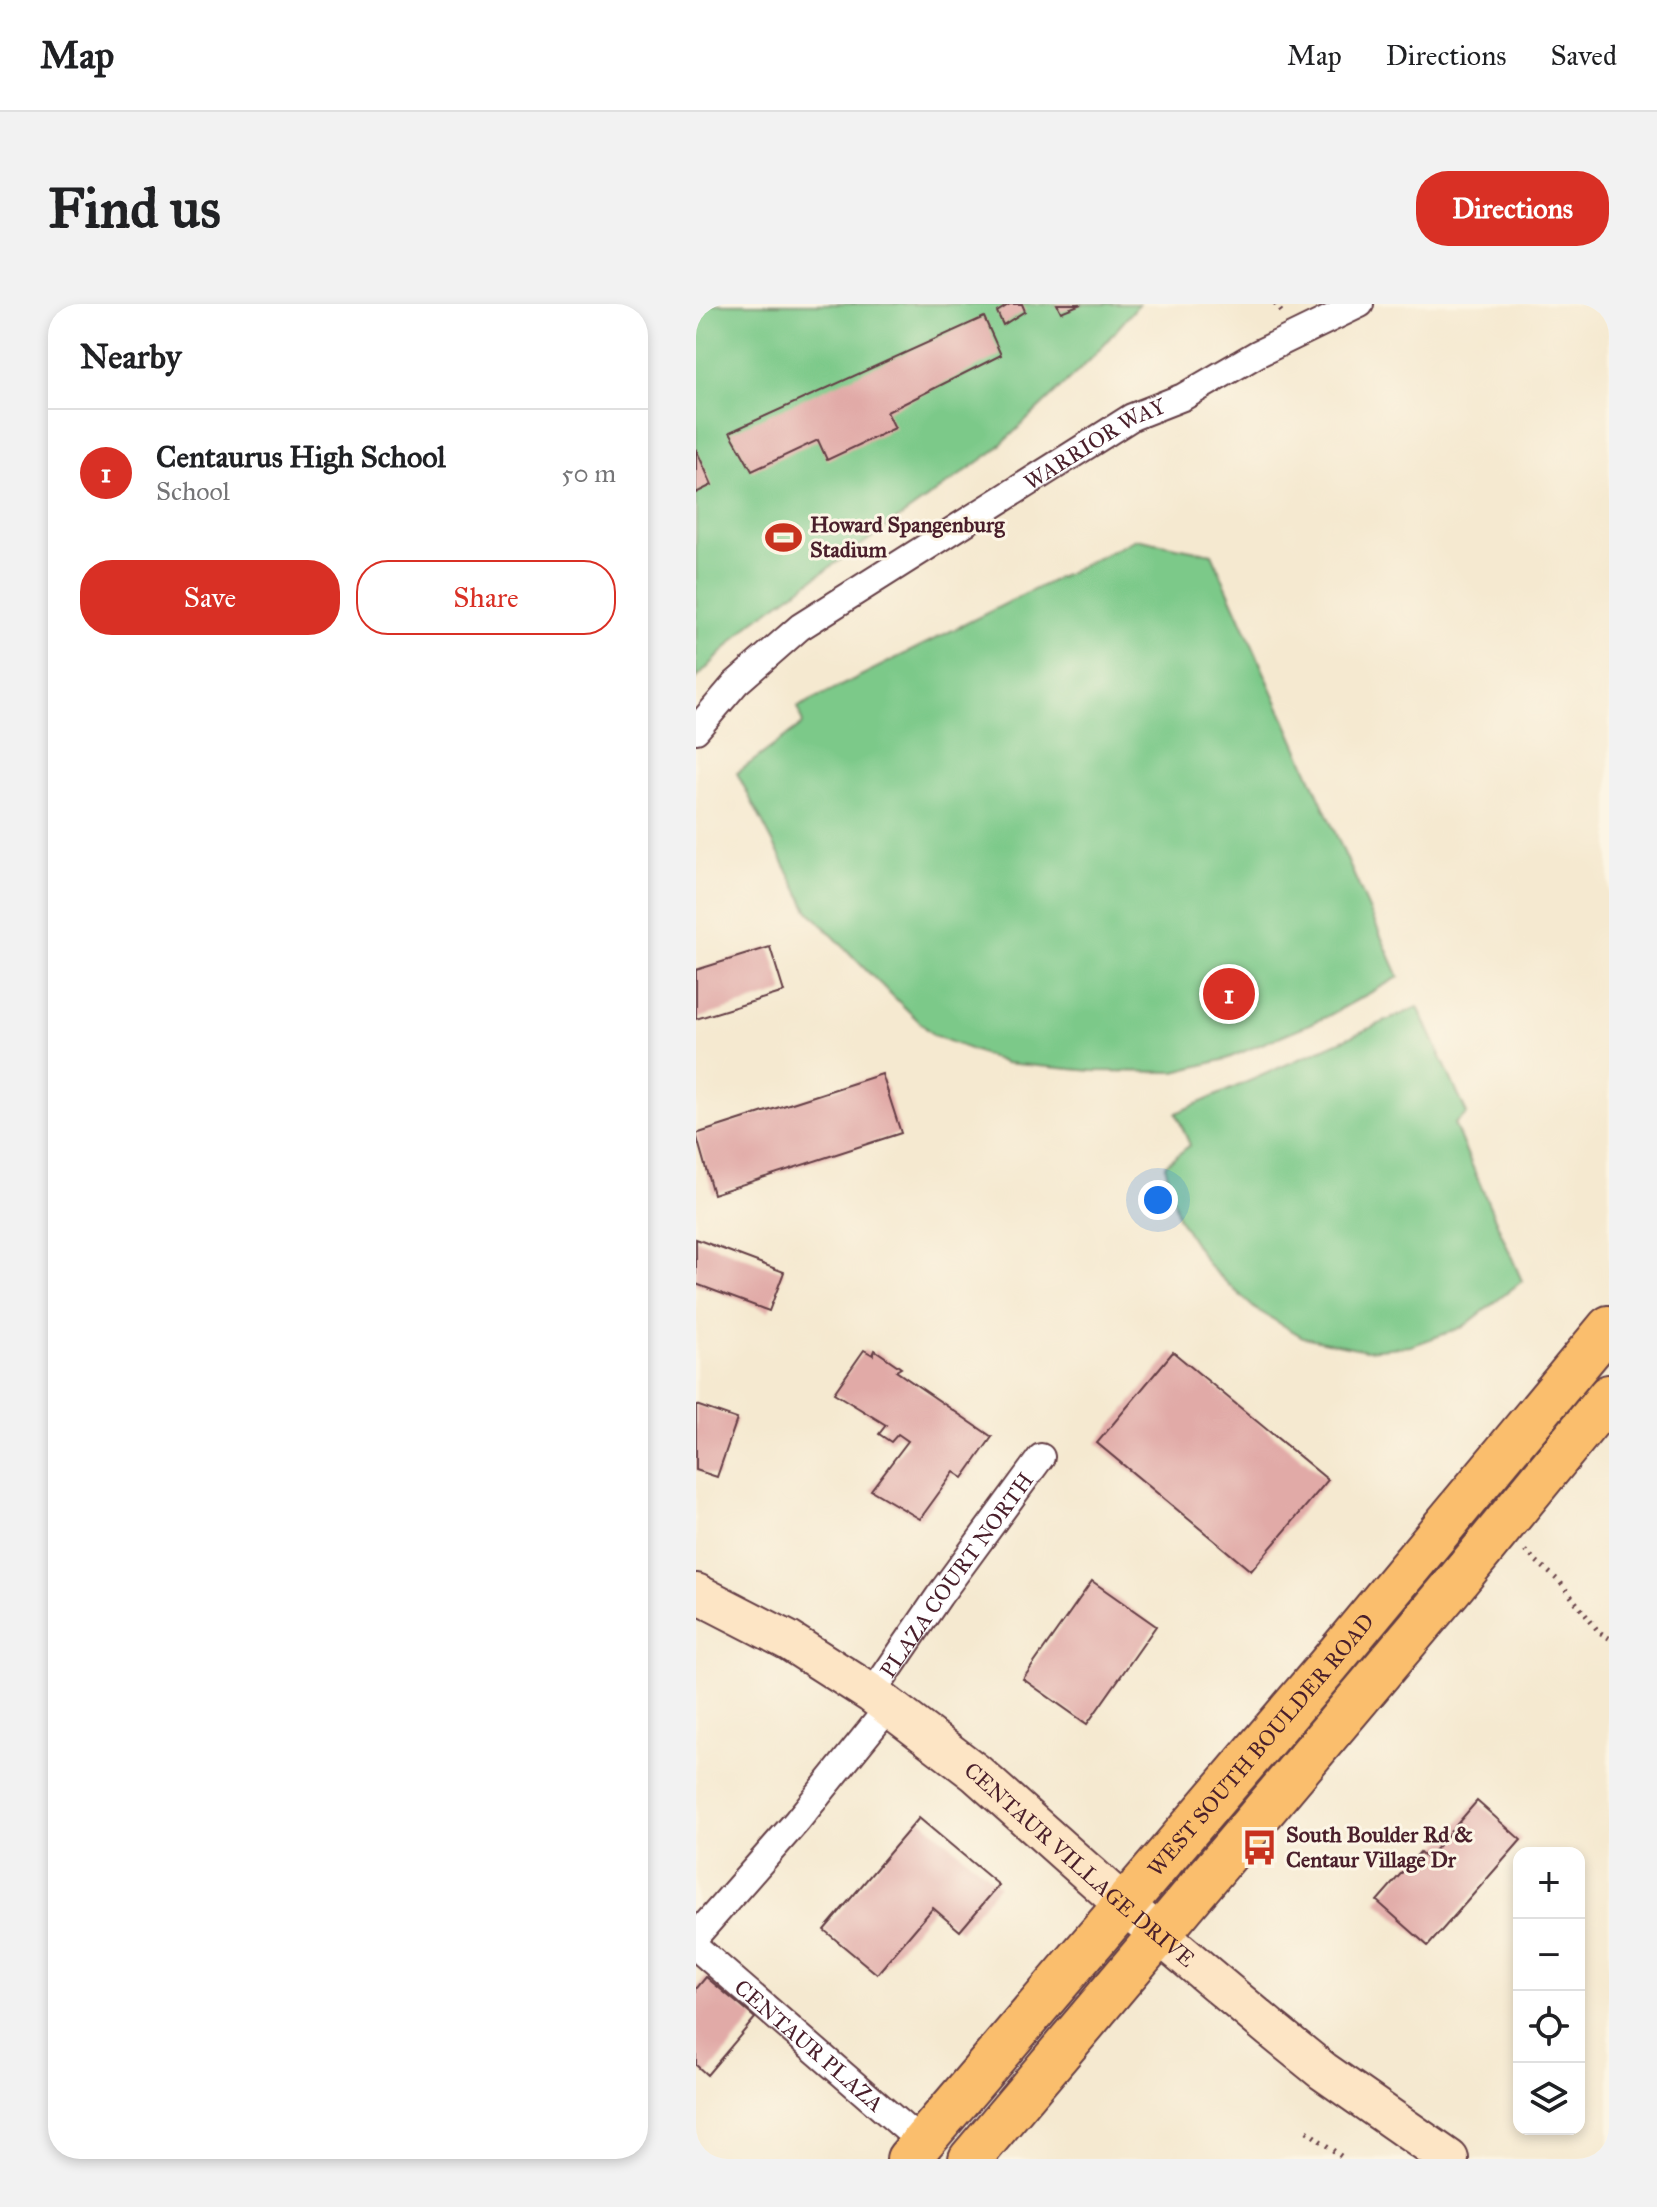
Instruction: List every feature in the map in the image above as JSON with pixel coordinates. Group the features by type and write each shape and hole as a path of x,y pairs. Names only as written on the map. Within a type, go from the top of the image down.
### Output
{"main road":[{"name":"WEST SOUTH BOULDER ROAD","path":"915,2151 1327,1667 1609,1327"},
{"path":"970,2159 1160,1936 1609,1396"}],"street":[{"name":"WARRIOR WAY","path":"696,730 736,683 800,627 1132,417 1183,397 1257,354 1360,304"},
{"name":"PLAZA COURT NORTH","path":"880,1701 939,1596 1041,1457"},
{"name":"CENTAUR VILLAGE DRIVE","path":"696,1593 789,1641 880,1701 976,1773 1160,1936 1323,2071 1449,2159"},
{"path":"696,1936 797,1821 880,1701"},
{"name":"CENTAUR PLAZA","path":"696,1947 915,2151"}],"path":[{"path":"1500,1529 1560,1582 1599,1632 1609,1638"},
{"path":"1307,2131 1345,2159"}],"green space":[{"name":"Howard Spangenburg Stadium","path":"696,304 1139,304 1092,358 994,451 751,623 696,679"},
{"path":"1136,539 1212,554 1399,977 1326,1017 1226,1059 1175,1072 1092,1071 1005,1063 933,1035 808,910 737,773 803,724 798,707"},
{"path":"1418,1007 1467,1114 1454,1124 1522,1281 1463,1327 1411,1346 1366,1350 1303,1337 1254,1308 1209,1266 1178,1217 1165,1165 1190,1145 1176,1113"}],"building":[{"path":"1010,304 1022,304 1025,311 1003,325 997,312"},
{"path":"1057,304 1081,304 1061,312"},
{"path":"984,317 1001,355 887,412 895,428 827,460 818,440 752,471 730,432"},
{"path":"696,449 712,485 696,493"},
{"path":"770,947 784,992 696,1019 696,970"},
{"path":"882,1074 901,1133 713,1194 696,1134"},
{"path":"696,1239 784,1272 769,1311 696,1284"},
{"path":"864,1350 873,1355 875,1350 901,1368 896,1371 992,1437 963,1478 954,1472 920,1519 871,1490 908,1441 898,1434 891,1442 879,1434 886,1425 834,1393"},
{"path":"1173,1352 1328,1480 1251,1571 1097,1443"},
{"path":"696,1405 737,1419 717,1477 696,1470"},
{"path":"1092,1581 1156,1626 1087,1724 1023,1679"},
{"path":"1477,1801 1521,1840 1428,1946 1377,1901 1420,1852 1427,1859"},
{"path":"919,1818 999,1885 960,1931 933,1908 877,1974 824,1930"},
{"path":"706,1977 755,2018 707,2075 696,2065 696,1989"}],"place":[{"name":"Howard Spangenburg Stadium","path":"784,537"},
{"name":"Centaurus High School","path":"1229,994"},
{"name":"South Boulder Rd & Centaur Village Dr","path":"1260,1847"}]}
